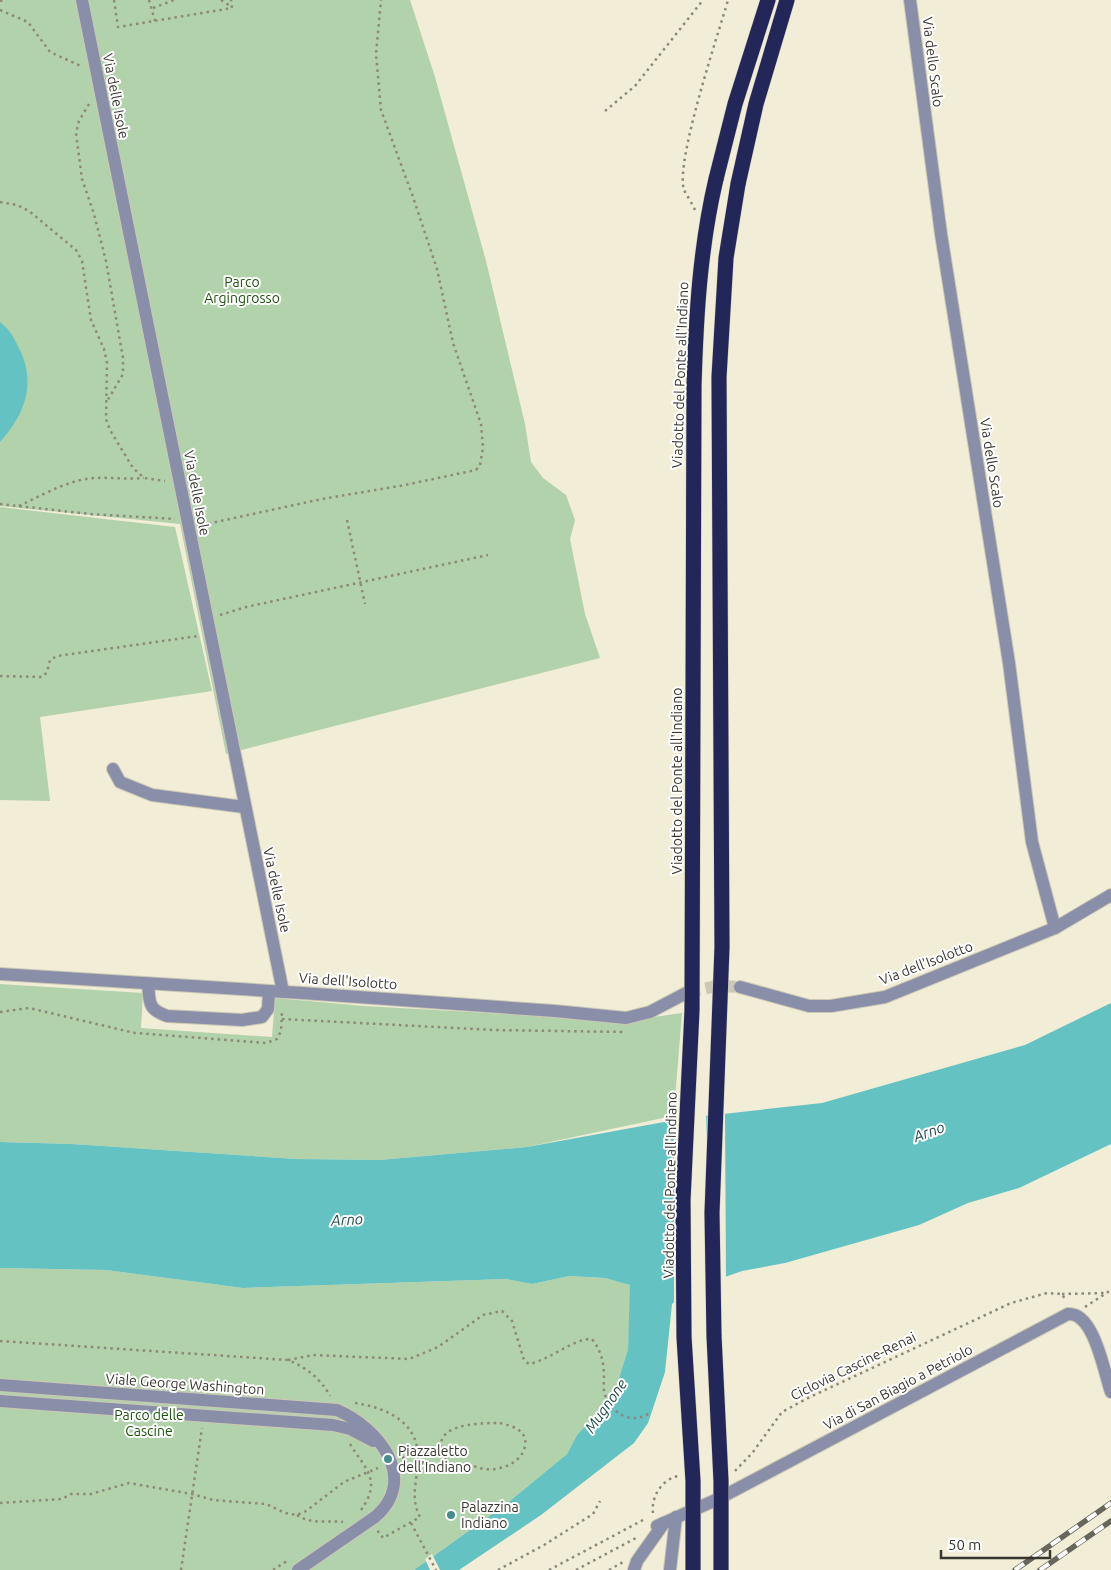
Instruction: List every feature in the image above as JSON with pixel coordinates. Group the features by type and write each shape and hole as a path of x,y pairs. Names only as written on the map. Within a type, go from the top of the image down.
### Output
{"highway":[{"name":"Viadotto del Ponte all'Indiano","path":"693,1570 693,1481 684,1337 683,1200 692,1010 694,386 697,303 702,254 716,179 735,104 768,0"},
{"path":"721,1570 721,1481 714,1336 712,1213 722,947 719,377 726,258 738,184 756,104 787,0"}],"street":[{"name":"Via delle Isole","path":"82,0 283,992"},
{"name":"Via dello Scalo","path":"910,0 940,234 1009,663 1032,842 1055,928"},
{"path":"113,768 120,782 152,795 244,806"},
{"name":"Via dell'Isolotto","path":"740,987 809,1006 831,1006 885,997 1055,928 1111,895"},
{"name":"Via dell'Isolotto","path":"0,974 546,1010 626,1018 650,1012 688,992"},
{"path":"148,984 150,1006 155,1012 176,1017 242,1020 262,1017 268,1009 269,991"},
{"path":"1074,1314 1085,1322 1092,1334 1111,1392"},
{"name":"Via di San Biagio a Petriolo","path":"663,1521 718,1499 1061,1316 1074,1314"},
{"name":"Viale George Washington","path":"0,1385 337,1410 363,1430"},
{"path":"0,1401 363,1430 383,1448 395,1475 393,1493 385,1508 298,1570"},
{"path":"634,1570 637,1561 663,1521"},
{"path":"663,1521 670,1570"}],"path":[{"path":"114,0 118,27 232,8"},
{"path":"150,0 155,21"},
{"path":"153,8 174,0"},
{"path":"221,0 232,8"},
{"path":"231,0 232,8"},
{"path":"0,504 187,524 405,485 476,470 480,465 483,448 481,424 453,342 437,269 413,196 381,110 376,54 381,0"},
{"path":"605,111 635,86 703,0"},
{"path":"696,210 684,189 683,174 691,128 728,0"},
{"path":"0,10 28,22 50,52 96,74"},
{"path":"100,91 79,121 76,133 82,179 94,214 106,261 123,358 123,374 106,403"},
{"path":"0,202 17,205 29,211 76,250 82,262 91,320 104,349 107,363 106,419 110,430 133,468 144,478"},
{"path":"18,506 64,484 87,479 122,480 144,478 180,483"},
{"path":"347,520 365,604"},
{"path":"207,619 246,607 488,555"},
{"path":"0,676 42,677 48,672 50,660 57,656 210,634"},
{"path":"282,1019 494,1030 620,1034 627,1032"},
{"name":"Ciclovia Cascine-Renai","path":"1074,1314 1111,1290"},
{"name":"Ciclovia Cascine-Renai","path":"732,1473 753,1452 782,1412 808,1398 1011,1303 1047,1293 1106,1293"},
{"path":"1062,1294 1074,1314"},
{"path":"0,1341 288,1360 313,1355 409,1359 438,1347 483,1315 502,1311 512,1321 524,1360 529,1364 550,1358 584,1339 592,1339 598,1347 604,1363 604,1394 611,1405 630,1419 638,1419 651,1412"},
{"path":"288,1360 302,1366 317,1377 332,1399"},
{"path":"181,1570 204,1416"},
{"path":"483,1424 511,1426 520,1431 525,1438 525,1447 520,1456 504,1468 494,1469 448,1463 441,1448 444,1434 452,1429 483,1424"},
{"path":"343,1427 350,1443 368,1472 372,1485 372,1491 356,1515"},
{"path":"418,1452 441,1448"},
{"path":"297,1515 306,1511 344,1482 368,1472"},
{"path":"549,1570 663,1521 653,1502 659,1489 670,1479 685,1475"},
{"path":"0,1503 62,1499 71,1494 91,1494 128,1483 192,1494 222,1502 266,1504 285,1513 297,1515 303,1519 320,1524 345,1522 355,1531"},
{"path":"498,1570 544,1545 593,1514 600,1501"},
{"path":"337,1527 350,1518"},
{"path":"384,1538 420,1518"},
{"path":"411,1524 436,1570"},
{"path":"576,1570 644,1533"},
{"path":"273,1570 292,1558"}],"green space":[{"name":"Parco Argingrosso","path":"0,0 410,0 435,77 486,261 525,424 531,462 543,478 566,495 575,520 570,539 585,614 600,658 226,754 180,524 0,506"},
{"path":"0,507 175,527 212,691 40,717 50,801 0,800"},
{"path":"0,984 143,993 141,1028 272,1037 275,998 364,1006 626,1021 682,1013 674,1111 663,1118 527,1147 379,1160 297,1159 72,1144 0,1142"},
{"name":"Parco delle Cascine","path":"0,1268 106,1270 243,1288 506,1279 532,1284 569,1276 605,1278 631,1285 628,1349 617,1385 591,1420 577,1435 567,1454 505,1505 414,1570 0,1570"}],"water":[{"path":"0,322 10,333 24,359 28,385 22,408 9,431 0,442"},
{"path":"1111,1003 1111,1144 1019,1188 968,1203 919,1225 785,1263 742,1271 688,1290 672,1304 665,1372 648,1423 634,1443 541,1515 459,1570 414,1570 505,1505 567,1454 577,1435 591,1420 617,1385 628,1349 630,1285 605,1278 569,1276 532,1284 506,1279 243,1288 106,1270 0,1268 0,1142 72,1144 297,1159 379,1160 527,1147 686,1118 822,1103 1025,1045"}],"pier":[{"path":"725,1112 726,1279 689,1292 674,1305 674,1118 706,1114 707,1139 708,1114"},
{"path":"432,1554 440,1570 430,1570 425,1559"}],"tunnel":[{"path":"688,992 717,986 740,987"}],"railway":[{"path":"1015,1570 1111,1503"},
{"path":"1040,1570 1111,1521"}],"place":[{"name":"Piazzaletto dell'Indiano","path":"388,1459"},
{"name":"Palazzina Indiano","path":"451,1515"}],"water label":[{"name":"Arno","path":"929,1132"},
{"name":"Arno","path":"347,1220"},
{"name":"Mugnone","path":"606,1406"}]}
